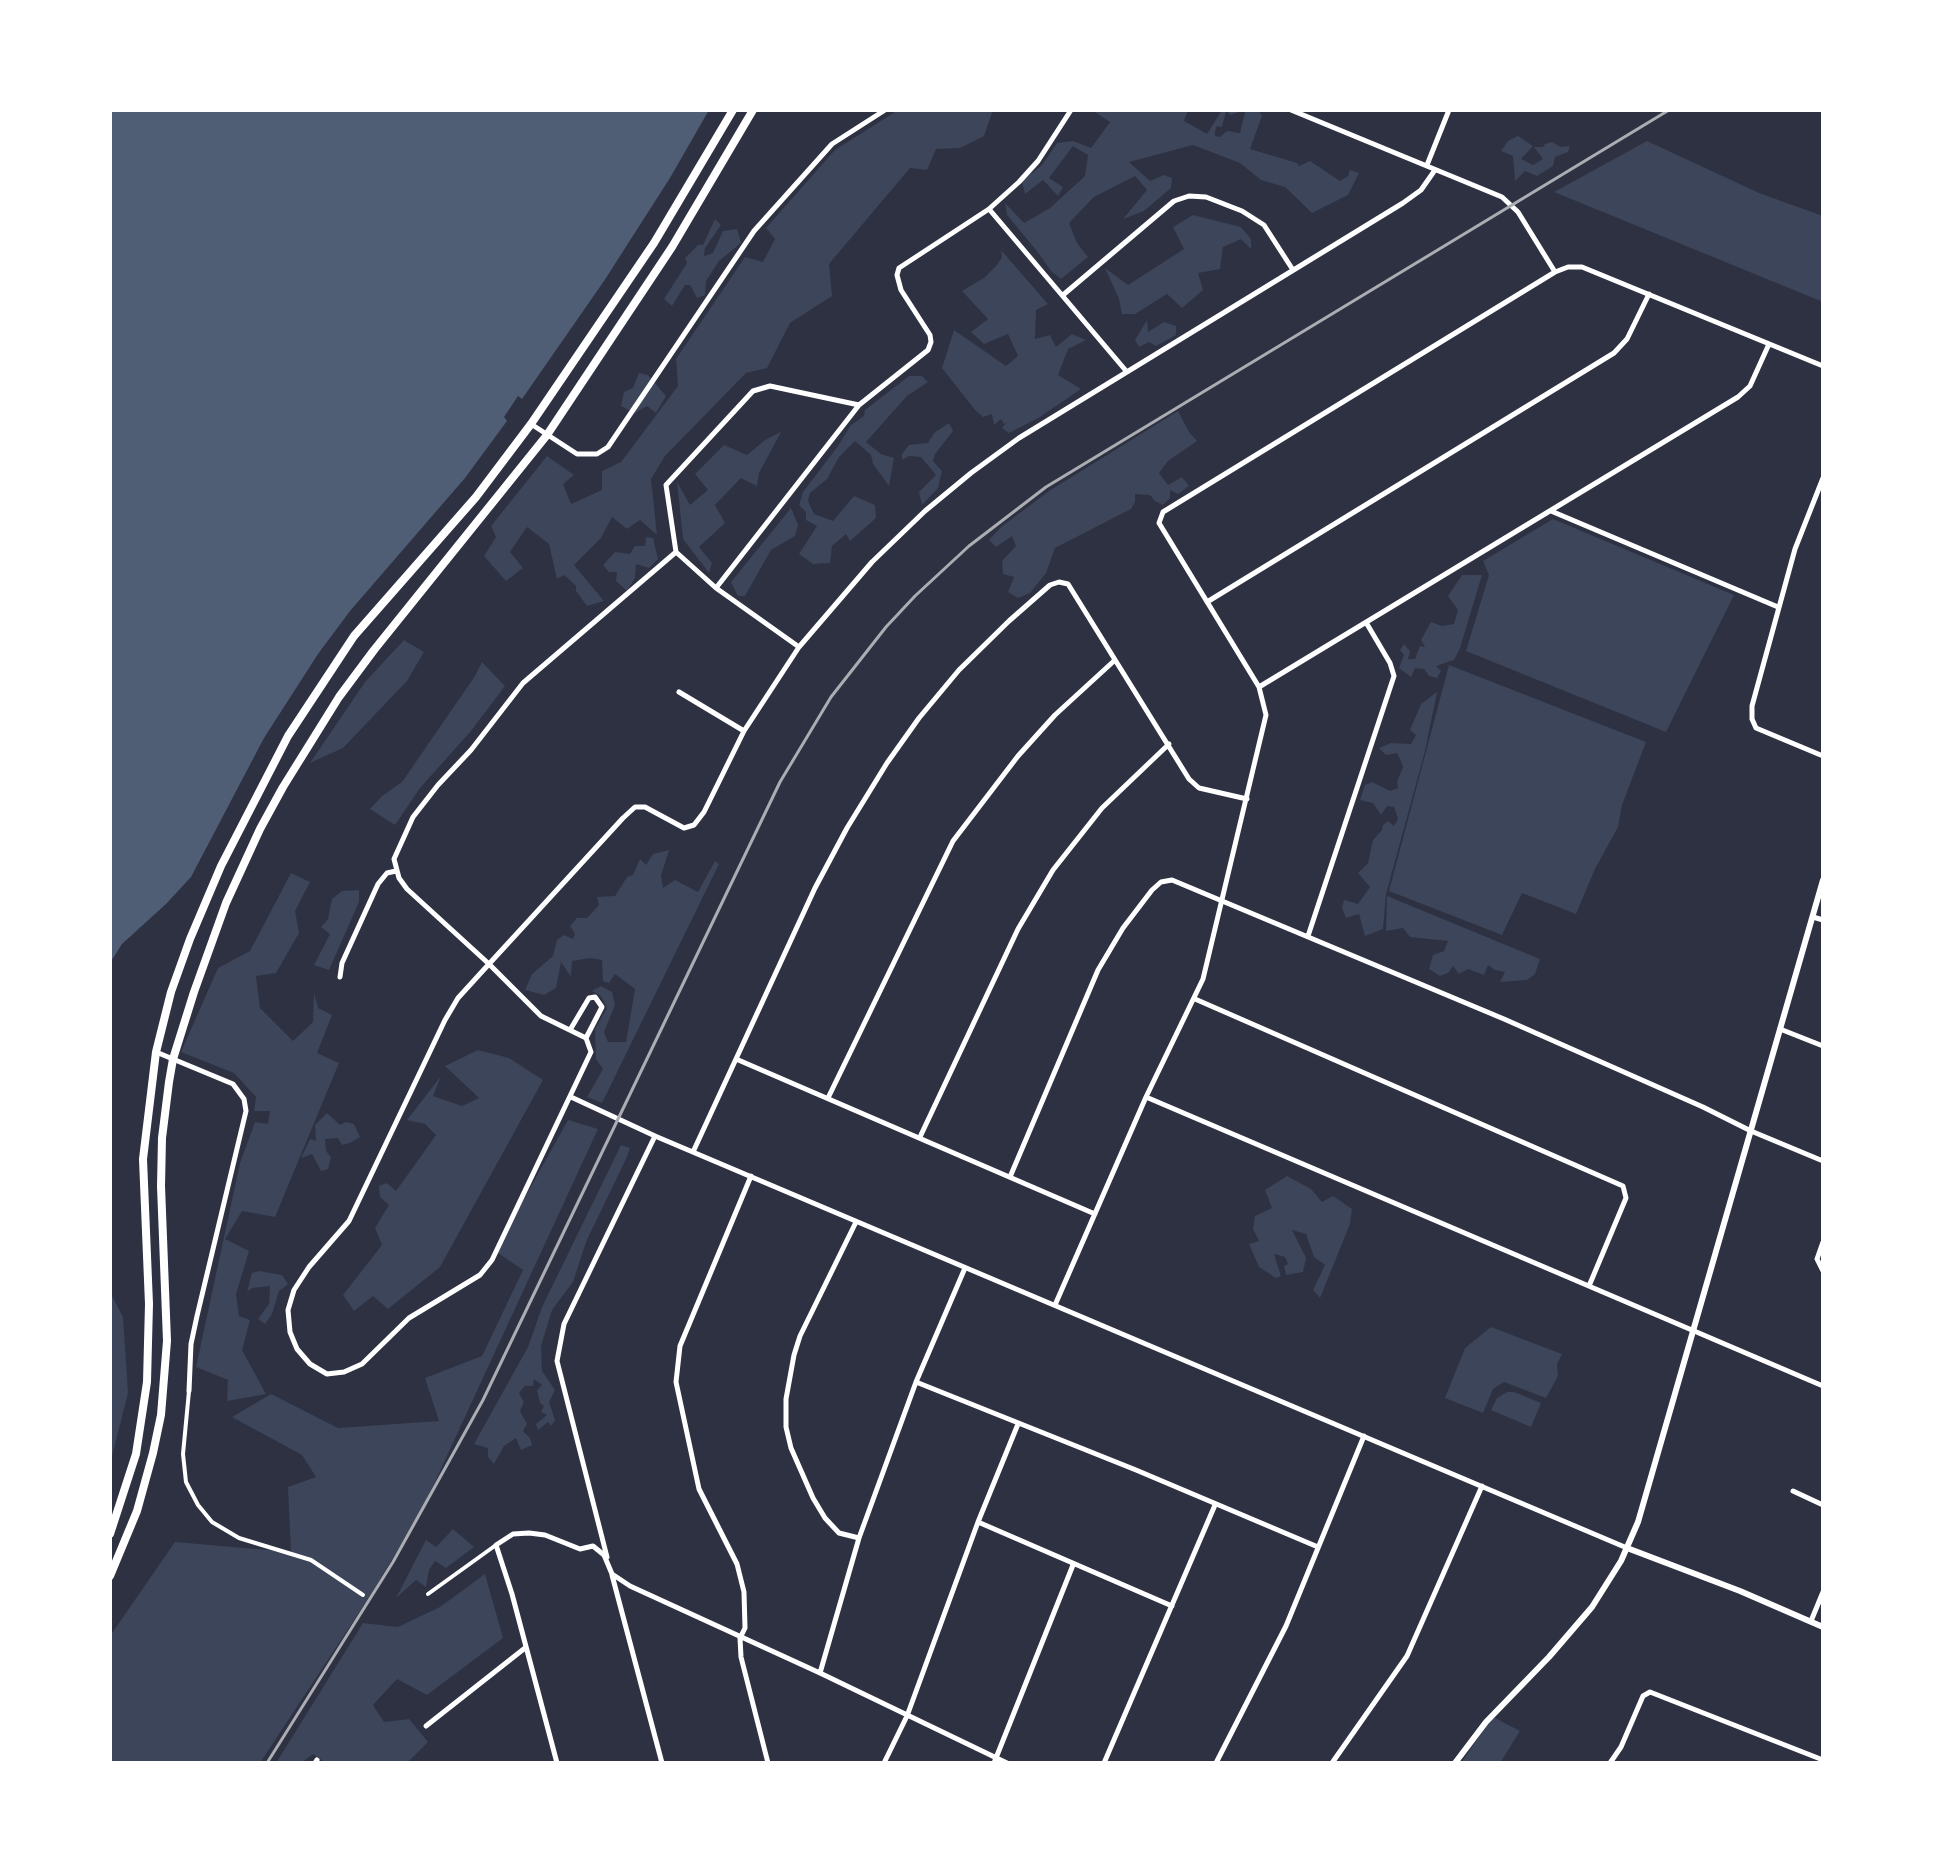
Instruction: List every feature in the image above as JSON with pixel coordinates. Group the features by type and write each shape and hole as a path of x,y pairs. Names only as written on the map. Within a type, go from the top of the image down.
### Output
{"main road":[{"path":"110,1534 136,1454 147,1382 149,1304 143,1159 156,1052 171,992 221,866 288,736 354,636 476,497 531,424 654,243 733,110"},
{"path":"110,1576 137,1511 161,1415 167,1341 161,1199 162,1138 173,1059 226,903 260,829 310,741 374,650 547,435 672,247 753,110"}],"street":[{"path":"531,424 577,454 597,454 608,447 754,231 832,144 885,110"},
{"path":"716,588 859,405 920,358 931,342 925,325 901,290 897,275 899,268 989,209 1038,161 1071,110"},
{"path":"1291,110 1502,197 1518,212 1555,272"},
{"path":"1427,165 1449,110"},
{"path":"676,552 523,683 413,817 397,848 394,859 396,871 407,889 489,964 541,1016 586,1038 591,1052 492,1260 480,1275 409,1318 362,1364 344,1372 327,1374 310,1364 297,1349 290,1332 288,1310 294,1290 309,1267 349,1221 445,1020 458,998 489,964 635,807 645,807 684,828 694,825 704,812 744,731 799,647 872,562 937,502 1019,438 1403,203 1421,190 1435,170"},
{"path":"1063,295 1174,201 1189,196 1206,197 1242,211 1264,225 1293,270"},
{"path":"989,209 1127,372"},
{"path":"1055,1305 1146,1097 1203,979 1266,715 1259,687 1159,523 1163,512 1555,272 1568,267 1582,267 1823,366"},
{"path":"1207,602 1614,353 1627,339 1649,294"},
{"path":"1259,687 1738,397 1750,386 1769,344"},
{"path":"799,647 716,588 676,552 666,485 753,391 770,386 859,405"},
{"path":"1823,478 1795,549 1752,706 1756,728 1823,756"},
{"path":"1551,511 1778,607"},
{"path":"693,1152 815,888 847,828 895,752 959,670 1050,585 1059,582 1068,584 1189,779 1199,788 1247,799"},
{"path":"1308,936 1394,676 1390,663 1367,624"},
{"path":"828,1098 953,841 1018,756 1055,715 1115,660"},
{"path":"679,692 744,731"},
{"path":"920,1137 1018,929 1053,870 1102,808 1169,744"},
{"path":"340,977 342,963 378,884 387,873 396,871"},
{"path":"1010,1177 1098,970 1123,928 1152,890 1161,882 1172,880 1533,1032 1823,1161"},
{"path":"1455,1763 1486,1722 1583,1619 1611,1579 1638,1522 1823,880"},
{"path":"1813,917 1823,920"},
{"path":"570,1030 589,998 595,997 602,1007 586,1038"},
{"path":"1195,999 1623,1186 1626,1198 1589,1286"},
{"path":"1780,1029 1823,1046"},
{"path":"156,1052 233,1084 244,1099 246,1111 191,1344 183,1454 186,1482 198,1505 212,1522 239,1538 311,1560 363,1595"},
{"path":"736,1059 1095,1214"},
{"path":"571,1097 856,1222 1627,1548 1823,1627"},
{"path":"1146,1097 1823,1386"},
{"path":"655,1136 564,1324 557,1361 662,1763"},
{"path":"751,1176 680,1346 676,1382 699,1489 737,1564 744,1592 745,1628 740,1638 741,1657 768,1763"},
{"path":"856,1222 800,1336 794,1355 786,1413 791,1448 819,1508 839,1533 859,1538"},
{"path":"1823,1242 1817,1259 1823,1271"},
{"path":"820,1673 859,1538 916,1382 965,1268"},
{"path":"916,1382 1318,1547"},
{"path":"884,1763 907,1716 978,1522 1018,1424"},
{"path":"1216,1763 1286,1626 1364,1436"},
{"path":"1332,1763 1407,1656 1482,1486"},
{"path":"1793,1491 1823,1505"},
{"path":"1104,1763 1215,1505"},
{"path":"978,1522 1172,1606"},
{"path":"428,1594 513,1534 545,1535 580,1549 593,1546 604,1555 612,1574 630,1586 1007,1763"},
{"path":"496,1545 557,1763"},
{"path":"996,1760 1073,1565"},
{"path":"1811,1621 1823,1592"},
{"path":"426,1726 525,1648"},
{"path":"1610,1763 1621,1747 1643,1696 1656,1692 1823,1760"}],"shaded area":[{"path":"110,110 709,110 604,281 522,399 518,396 504,417 507,421 465,478 350,611 318,654 264,738 191,877 122,944 110,963"},
{"path":"898,110 993,110 984,136 960,148 936,149 927,170 910,168 829,264 832,296 790,323 767,368 746,373 665,456 651,479 657,535 640,520 627,529 612,517 601,538 574,565 604,601 587,606 576,591 576,586 564,575 557,579 549,544 527,527 510,552 523,568 506,581 484,556 496,537 491,526 547,456 574,475 563,484 571,504 602,490 602,471 621,462 678,386 676,359 745,257 763,262 775,239 766,228 835,150"},
{"path":"1092,110 1188,110 1184,121 1207,134 1222,110 1239,110 1231,115 1226,111 1222,127 1217,126 1215,131 1215,136 1220,137 1227,131 1240,133 1245,112 1258,110 1262,116 1250,149 1299,166 1310,161 1340,181 1348,176 1350,170 1359,173 1348,195 1312,213 1285,187 1261,180 1240,163 1193,145 1129,162 1150,181 1164,175 1172,178 1171,188 1144,211 1123,219 1147,190 1135,176 1094,197 1069,223 1077,243 1088,257 1061,279 1007,215 1005,203 1024,223 1050,208 1085,176 1088,155 1073,146 1049,178 1063,187 1058,196 1043,180 1025,194 1022,181 1042,165 1057,143 1073,141 1091,148 1110,122"},
{"path":"1518,136 1533,146 1521,159 1533,165 1543,159 1534,147 1543,147 1552,142 1561,147 1570,146 1568,152 1555,157 1553,166 1537,176 1525,171 1515,181 1513,156 1501,151 1508,141"},
{"path":"1647,141 1759,193 1823,216 1823,302 1554,192"},
{"path":"1193,215 1241,227 1251,239 1251,249 1241,239 1223,247 1220,269 1198,273 1203,290 1182,308 1167,294 1135,314 1122,314 1105,268 1128,285 1184,249 1173,227"},
{"path":"715,219 721,225 705,248 704,256 713,253 723,231 737,229 741,243 719,261 706,281 705,295 697,298 690,285 685,285 672,306 664,299 687,263 685,258 698,245 703,245"},
{"path":"1001,250 1048,304 1036,310 1035,339 1050,335 1056,347 1072,334 1086,340 1068,349 1058,375 1081,389 1040,417 1009,433 1002,428 1007,422 1004,424 1001,419 994,425 992,414 983,417 975,410 942,368 954,330 1006,366 1018,356 1008,334 984,344 971,332 988,319 962,291 984,278 997,265 1002,257"},
{"path":"1147,320 1148,332 1164,322 1176,326 1176,335 1156,346 1149,342 1139,347 1135,340"},
{"path":"639,373 648,375 666,396 656,413 647,406 635,413 621,406 624,392 633,388"},
{"path":"909,376 922,376 928,382 907,396 866,442 881,454 894,458 889,486 873,464 871,455 855,441 839,457 827,479 810,493 808,501 814,514 833,521 854,496 875,505 876,518 850,541 846,534 832,546 830,563 813,564 799,554 817,526 806,520 806,512 799,505 803,492 851,425 864,416 865,410"},
{"path":"1178,411 1197,441 1168,461 1159,473 1168,485 1182,477 1189,486 1178,494 1170,490 1170,498 1163,505 1150,495 1135,494 1131,509 1055,548 1046,573 1030,593 1018,598 1008,592 1014,577 1003,574 1002,561 1016,546 1012,536 996,547 989,540 1001,527 1049,491"},
{"path":"949,423 953,431 933,461 942,471 938,488 922,505 919,492 936,475 921,457 909,456 902,460 902,454 909,445 928,443 934,433"},
{"path":"781,432 759,473 757,486 741,478 715,505 725,523 699,547 712,563 709,573 683,539 677,482 690,505 708,490 695,474 724,445 747,455"},
{"path":"791,508 798,525 795,536 771,550 745,596 738,596 731,582"},
{"path":"1553,519 1734,595 1666,732 1466,651 1489,575 1483,561"},
{"path":"646,537 653,538 658,559 649,568 636,564 635,578 627,591 616,581 617,572 609,572 603,565 615,552 630,554 635,546 645,546"},
{"path":"1462,575 1482,575 1454,660 1436,666 1441,671 1437,678 1429,676 1424,669 1415,668 1411,677 1399,668 1404,655 1400,650 1404,644 1410,651 1408,659 1415,659 1420,646 1425,647 1421,640 1431,622 1442,626 1454,624 1458,610 1448,596"},
{"path":"404,640 424,652 407,681 343,748 310,763 365,682"},
{"path":"482,662 505,686 471,731 420,788 395,825 370,809 402,782"},
{"path":"1449,665 1646,742 1622,805 1618,827 1595,869 1576,914 1522,893 1502,935 1389,891"},
{"path":"1437,692 1425,751 1386,894 1383,929 1365,936 1359,914 1346,918 1342,908 1344,900 1358,904 1370,887 1358,873 1368,863 1373,840 1383,825 1388,821 1394,826 1398,819 1394,807 1387,806 1381,815 1373,803 1360,800 1365,785 1372,782 1390,791 1398,788 1403,767 1400,759 1397,753 1386,755 1379,748 1391,743 1411,744 1416,735 1410,730 1421,704"},
{"path":"669,850 661,876 663,888 675,880 698,892 715,861 719,864 602,1103 587,1097 603,1069 596,1059 595,1029 607,1008 601,996 592,991 601,986 612,992 615,1005 604,1032 608,1042 626,1042 635,989 615,974 609,983 603,981 602,960 590,958 572,961 571,977 561,962 556,988 544,995 525,990 532,974 553,956 557,940 564,935 573,939 575,934 570,926 577,918 587,918 599,905 597,897 615,896 627,877 633,875 640,859 646,865 653,854"},
{"path":"291,873 310,882 295,911 299,933 276,973 256,976 260,1008 293,1041 313,1022 314,993 318,1008 332,1015 317,1053 339,1063 275,1217 242,1211 225,1239 249,1251 236,1294 239,1316 250,1320 242,1350 266,1394 227,1401 228,1380 196,1367 240,1163 255,1122 268,1124 270,1111 254,1111 256,1097 234,1073 181,1052 218,968 250,951"},
{"path":"359,890 359,902 329,970 314,965 330,934 321,927 328,919 332,899 342,891"},
{"path":"1387,896 1540,959 1535,974 1527,980 1500,982 1505,972 1488,965 1484,975 1468,969 1459,974 1453,966 1448,973 1440,976 1429,969 1433,955 1444,951 1448,941 1410,937 1403,928 1386,931"},
{"path":"478,1050 509,1058 543,1080 440,1267 388,1309 373,1296 354,1311 343,1295 382,1245 375,1228 389,1205 380,1197 379,1186 387,1183 396,1191 436,1135 425,1124 407,1120 441,1076 433,1096 462,1106 479,1098 445,1066"},
{"path":"327,1113 340,1125 346,1122 354,1124 360,1137 342,1145 338,1138 325,1139 326,1151 331,1157 328,1169 321,1171 312,1154 301,1158 310,1139 316,1141 315,1125"},
{"path":"568,1120 598,1129 422,1510 368,1599 260,1763 110,1763 110,1636 175,1542 291,1552 288,1487 316,1477 302,1455 232,1417 271,1394 338,1428 439,1421 425,1378 482,1356 523,1270 495,1251"},
{"path":"621,1145 630,1148 626,1159 586,1242 573,1282 552,1310 541,1346 542,1371 555,1390 549,1402 555,1420 551,1426 548,1422 538,1430 536,1424 547,1415 541,1412 544,1406 540,1403 537,1390 542,1385 534,1379 533,1386 525,1386 519,1393 524,1402 520,1411 527,1424 523,1431 532,1445 521,1450 516,1438 504,1446 494,1464 488,1457 488,1448 474,1444 528,1347 542,1307"},
{"path":"1287,1176 1311,1189 1322,1202 1333,1196 1352,1209 1350,1224 1320,1298 1313,1290 1325,1265 1314,1257 1306,1234 1292,1230 1306,1258 1303,1272 1286,1275 1284,1266 1288,1264 1285,1257 1274,1254 1281,1276 1276,1278 1259,1267 1249,1244 1259,1241 1253,1229 1255,1216 1272,1208 1265,1190"},
{"path":"259,1271 282,1275 288,1284 279,1291 272,1314 265,1324 258,1319 269,1304 270,1286 252,1288 247,1292 252,1273"},
{"path":"110,1292 123,1317 128,1393 110,1464"},
{"path":"1491,1327 1562,1354 1557,1364 1558,1376 1546,1398 1504,1382 1493,1389 1483,1413 1445,1398 1465,1348"},
{"path":"1507,1392 1541,1403 1531,1427 1491,1410 1497,1398"},
{"path":"453,1529 474,1547 446,1568 435,1561 429,1570 426,1587 416,1580 396,1598 426,1540 436,1547"},
{"path":"485,1574 503,1638 427,1695 397,1679 373,1705 384,1722 409,1719 428,1742 408,1762 326,1763 313,1754 301,1763 276,1763 363,1623 398,1627 440,1607"},
{"path":"1493,1717 1520,1731 1500,1763 1461,1763"}],"railway":[{"path":"267,1763 393,1562 483,1400 780,782 831,697 886,627 969,546 1046,487 1669,110"}]}
